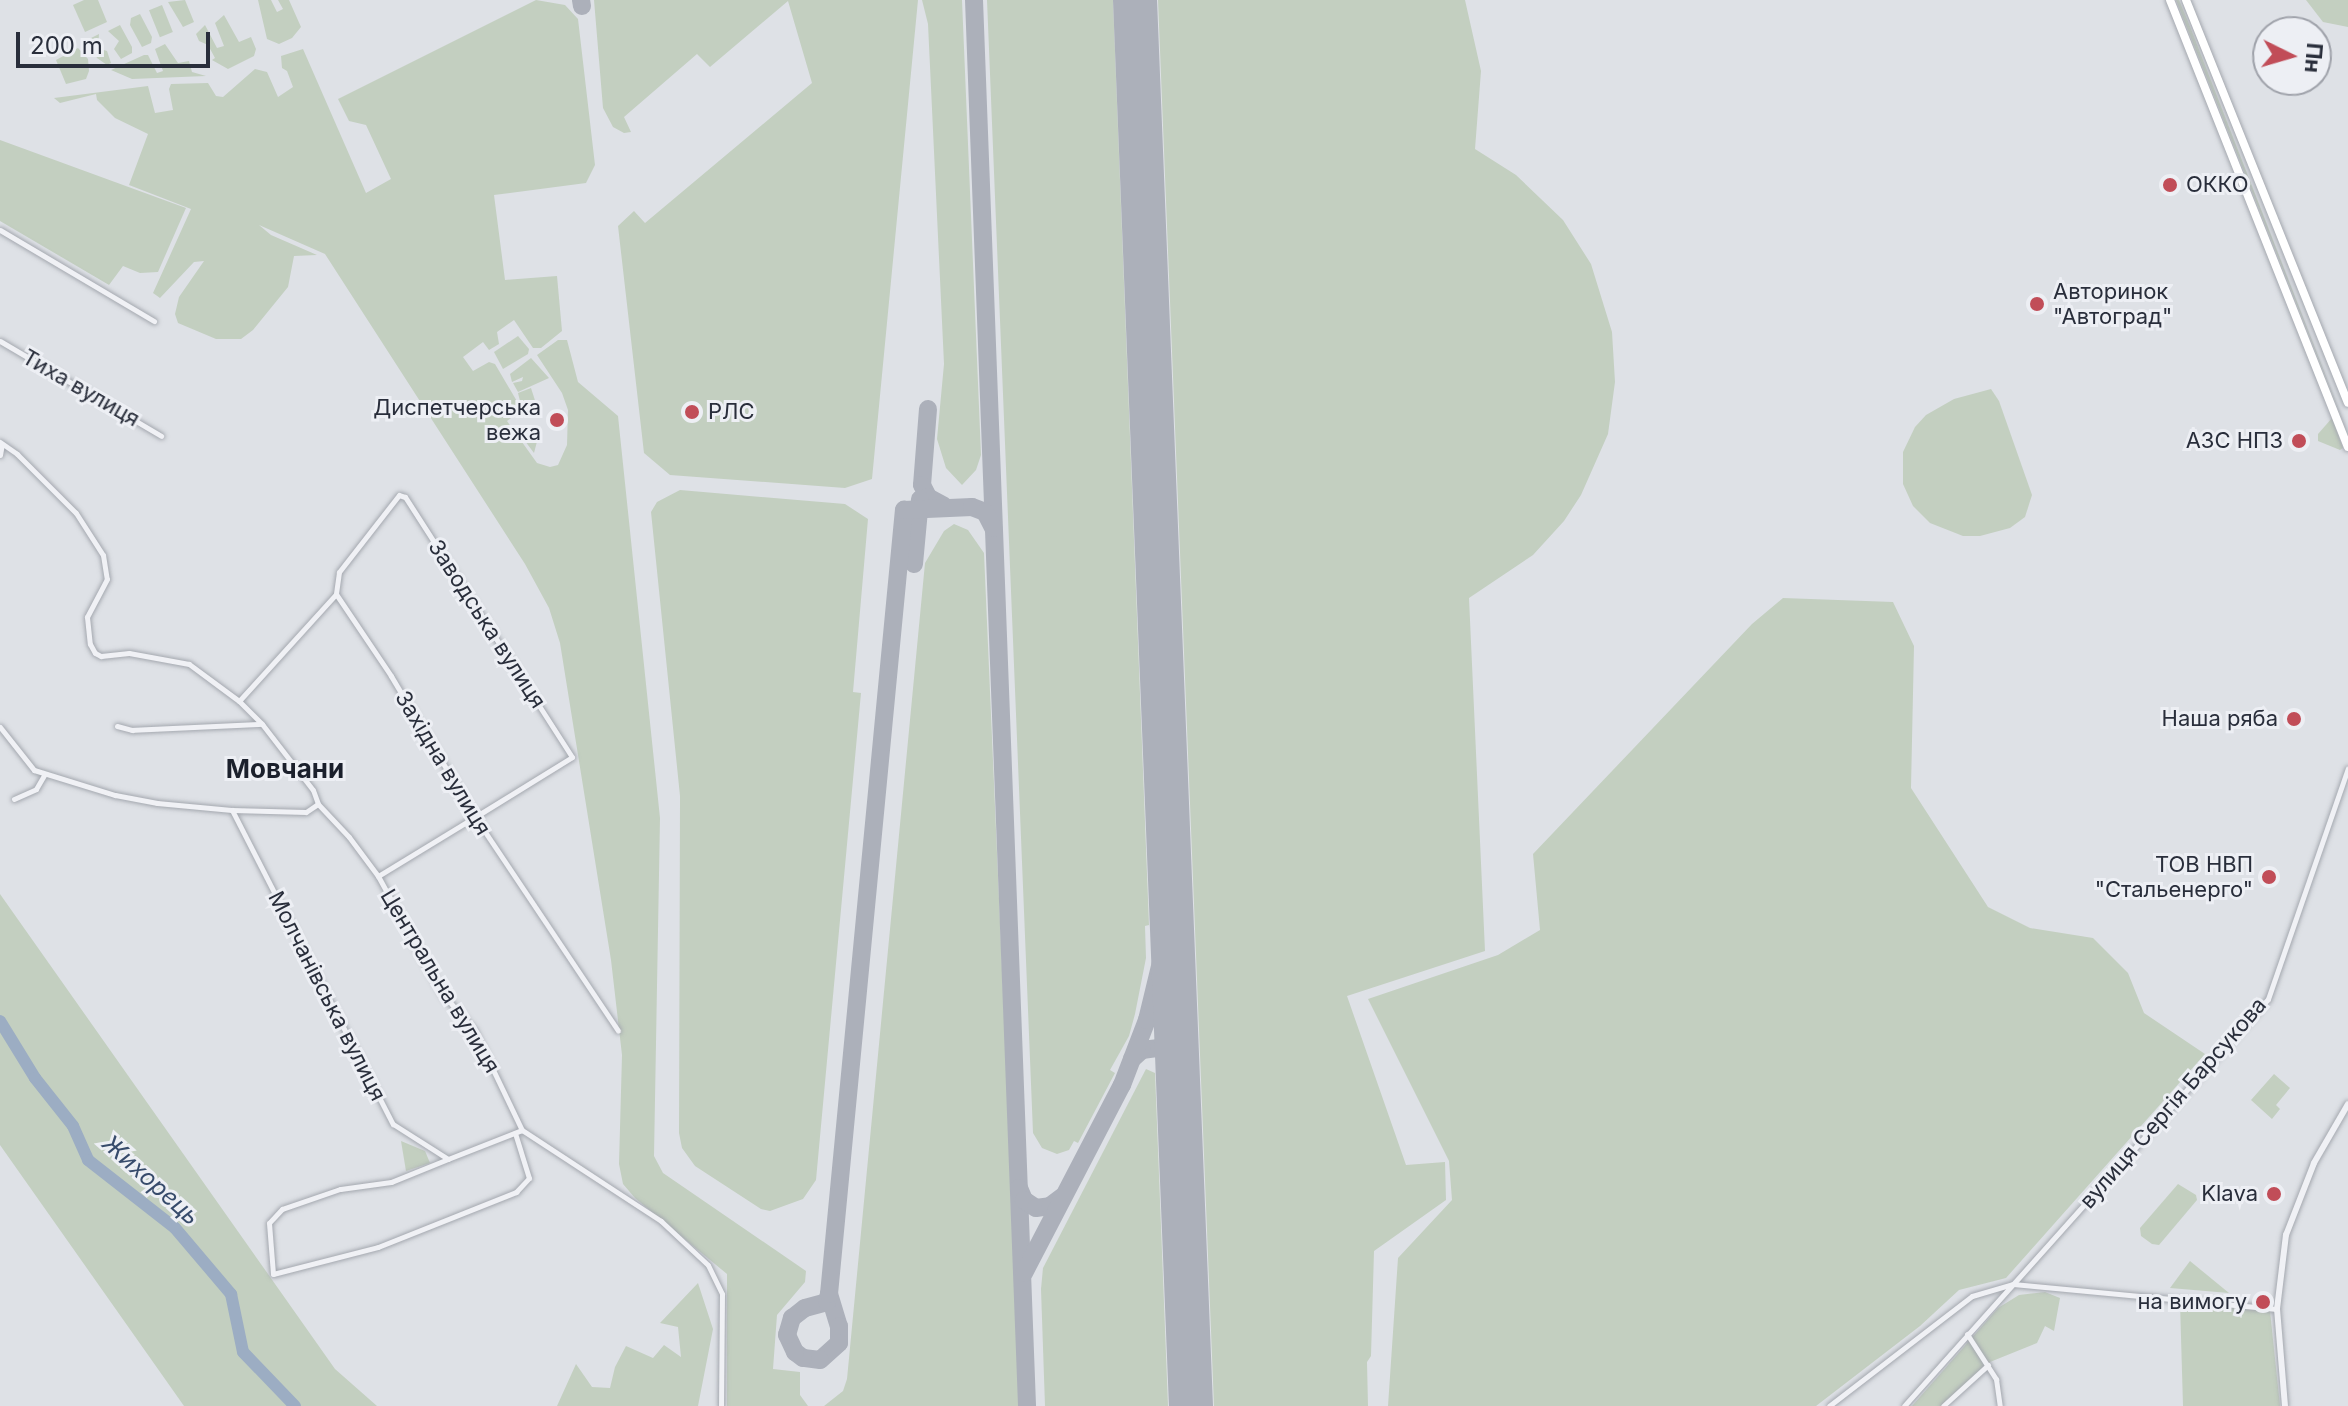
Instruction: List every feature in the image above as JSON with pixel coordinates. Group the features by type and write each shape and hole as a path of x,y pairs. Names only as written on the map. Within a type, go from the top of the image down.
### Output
{"main road":[{"path":"2170,0 2348,447"},
{"path":"2186,0 2348,403"}],"street":[{"path":"0,230 154,321"},
{"name":"Тиха вулиця","path":"0,341 161,436"},
{"path":"0,455 1,443"},
{"name":"Центральна вулиця","path":"1,443 76,513 103,555 107,579 87,617 90,644 95,653 101,656 129,653 189,664 239,701 262,724 313,790 318,804 349,837 378,876 442,993 474,1030 522,1130"},
{"name":"Заводська вулиця","path":"336,594 339,572 399,495 413,510 572,757 475,817"},
{"path":"239,701 336,594"},
{"name":"Західна вулиця","path":"336,594 391,676 475,817 618,1031"},
{"path":"117,726 132,730 262,724"},
{"path":"0,727 14,748 44,775 157,803 232,810 306,812 318,804"},
{"name":"вулиця Сергія Барсукова","path":"1904,1406 2268,999 2348,768"},
{"path":"14,799 36,789 44,775"},
{"name":"Молчанівська вулиця","path":"232,810 393,1124 448,1159"},
{"path":"378,876 475,817"},
{"path":"2285,1406 2277,1309 2292,1216 2314,1163 2348,1104"},
{"path":"515,1133 529,1178 516,1192 378,1247 273,1274 269,1223 282,1209 340,1189 391,1182 522,1130 625,1195 676,1234 708,1265 719,1281 721,1406"},
{"path":"1829,1406 1972,1296 2013,1284 2277,1309"},
{"path":"1967,1334 1996,1379 2000,1406"},
{"path":"1943,1406 1988,1365"}],"green space":[{"path":"84,0 98,0 107,22 85,32 73,5"},
{"path":"185,0 194,22 183,27 168,2"},
{"path":"258,0 271,0 277,12 283,9 278,0 289,0 301,27 292,38 279,44 267,39"},
{"path":"536,0 565,5 578,19 595,165 586,183 494,195 505,280 557,276 562,331 541,348 533,348 514,320 497,332 499,344 489,350 483,342 463,357 473,371 489,362 495,364 518,403 518,413 507,421 537,463 550,467 558,465 567,445 568,410 562,393 537,355 558,340 567,340 578,382 618,416 660,818 654,1156 663,1173 806,1271 805,1282 777,1315 773,1369 800,1372 800,1395 808,1406 727,1406 727,1274 635,1198 623,1184 619,1164 622,1055 611,960 560,643 549,608 525,564 325,254 259,225 271,235 317,255 294,256 288,287 253,330 241,339 216,339 178,323 175,314 179,297 204,261 194,262 160,298 153,293 191,209 129,185 148,134 115,118 97,100 96,94 60,103 54,98 148,86 155,113 173,110 171,84 208,83 216,96 223,97 255,69 267,72 278,97 293,87 287,71 282,68 281,56 303,49 366,193 391,179 366,125 349,121 338,99"},
{"path":"594,0 918,0 872,479 845,488 670,475 644,453 618,226 634,211 645,223 812,83 788,1 710,67 697,54 624,117 631,132 624,133 613,127 603,108"},
{"path":"922,0 962,0 981,455 976,470 962,485 946,468 937,439 944,364 928,24"},
{"path":"987,0 1113,0 1149,925 1145,926 1146,958 1135,1014 1129,1036 1110,1070 1115,1073 1078,1143 1074,1141 1069,1150 1057,1154 1042,1148 1033,1133"},
{"path":"1158,0 1465,0 1481,71 1475,149 1516,175 1563,220 1591,264 1612,332 1615,382 1608,434 1581,495 1564,521 1533,555 1469,598 1485,951 1347,996 1406,1165 1445,1162 1446,1200 1374,1251 1371,1356 1367,1362 1368,1406 1214,1406"},
{"path":"2176,0 2179,0 2189,24 2348,433"},
{"path":"2306,0 2348,0 2348,27 2332,24 2332,16 2318,16"},
{"path":"162,5 173,32 160,37 149,10"},
{"path":"140,14 152,37 151,43 142,47 130,25 131,18"},
{"path":"224,15 239,42 251,37 256,49 254,56 228,69 212,60 215,58 208,45 199,41 196,34 205,25 217,48 224,46 215,23"},
{"path":"120,25 132,47 132,53 121,59 114,49 119,41 108,31"},
{"path":"99,34 98,48 107,51 111,63 107,65 97,58 87,40"},
{"path":"165,44 178,63 189,61 192,72 206,76 132,79 111,70 148,55 157,73 163,71 155,49"},
{"path":"78,48 88,59 89,71 86,79 66,84 56,60"},
{"path":"0,140 186,208 158,272 140,273 123,266 109,285 0,221"},
{"path":"518,336 529,349 528,354 503,369 494,352"},
{"path":"531,358 549,378 518,392 513,383 522,381 523,377 512,382 510,374"},
{"path":"531,388 539,413 524,417 518,393"},
{"path":"1991,389 1999,401 2032,495 2025,517 2010,528 1980,536 1963,536 1930,523 1913,506 1903,484 1903,452 1915,427 1926,415 1954,399"},
{"path":"2332,418 2343,448 2340,450 2318,441 2318,434"},
{"path":"525,427 540,430 534,453 525,441 530,432 525,431"},
{"path":"680,490 845,504 868,519 853,692 861,693 816,1180 803,1199 770,1211 761,1209 695,1166 682,1148 679,1133 680,796 651,512 657,502"},
{"path":"954,524 968,530 984,553 1021,1406 824,1406 843,1391 847,1379 925,563 944,531"},
{"path":"1783,598 1893,602 1914,646 1911,788 1988,907 2030,928 2093,938 2128,973 2144,1013 2205,1054 2006,1278 1959,1290 1920,1326 1816,1406 1388,1406 1398,1258 1452,1200 1449,1161 1368,999 1498,955 1540,930 1533,854 1752,624"},
{"path":"0,894 335,1369 377,1406 184,1406 0,1145"},
{"path":"1146,1069 1155,1073 1168,1406 1045,1406 1043,1268"},
{"path":"2274,1074 2290,1088 2276,1105 2280,1109 2272,1119 2251,1100"},
{"path":"401,1141 425,1151 430,1163 406,1171"},
{"path":"2178,1184 2196,1195 2197,1200 2159,1245 2152,1244 2141,1236 2140,1228"},
{"path":"2190,1261 2229,1293 2170,1288"},
{"path":"698,1283 713,1329 698,1406 557,1406 576,1364 592,1387 610,1388 615,1367 626,1346 653,1358 664,1345 681,1357 678,1327 660,1323"},
{"path":"2045,1292 2060,1298 2054,1331 2045,1326 2037,1343 1990,1362 1943,1406 1912,1406 1998,1308 2019,1295"},
{"path":"2180,1302 2270,1311 2280,1406 2183,1406"}],"waterway":[{"name":"Жихорець","path":"0,1021 35,1078 73,1126 88,1160 175,1228 231,1294 243,1352 295,1406"}],"taxiway":[{"path":"581,0 582,6"},
{"path":"974,0 1027,1406"},
{"path":"1133,0 1137,31"},
{"path":"928,409 922,485 928,497 944,506"},
{"path":"914,564 920,499"},
{"path":"829,1294 839,1326 839,1343 820,1360 803,1358 795,1352 787,1335 792,1318 805,1308 827,1302 829,1294 904,510 972,507 985,512 993,528"},
{"path":"1024,1273 1122,1085 1147,1020 1163,954 1170,876"},
{"path":"1132,1059 1142,1050 1159,1048 1169,1053 1178,1069"},
{"path":"1019,1188 1024,1200 1036,1208 1050,1206 1062,1197"}],"runway":[{"path":"1135,0 1191,1406"}],"place":[{"name":"ОККО","path":"2170,185"},
{"name":"Авторинок \"Автоград\"","path":"2037,304"},
{"name":"РЛС","path":"692,412"},
{"name":"Диспетчерська вежа","path":"557,420"},
{"name":"АЗС НПЗ","path":"2299,441"},
{"name":"Наша ряба","path":"2294,719"},
{"name":"ТОВ НВП \"Стальенерго\"","path":"2269,877"},
{"name":"Klava","path":"2274,1194"},
{"name":"на вимогу","path":"2263,1302"}],"district":[{"name":"Мовчани","path":"285,769"}]}
